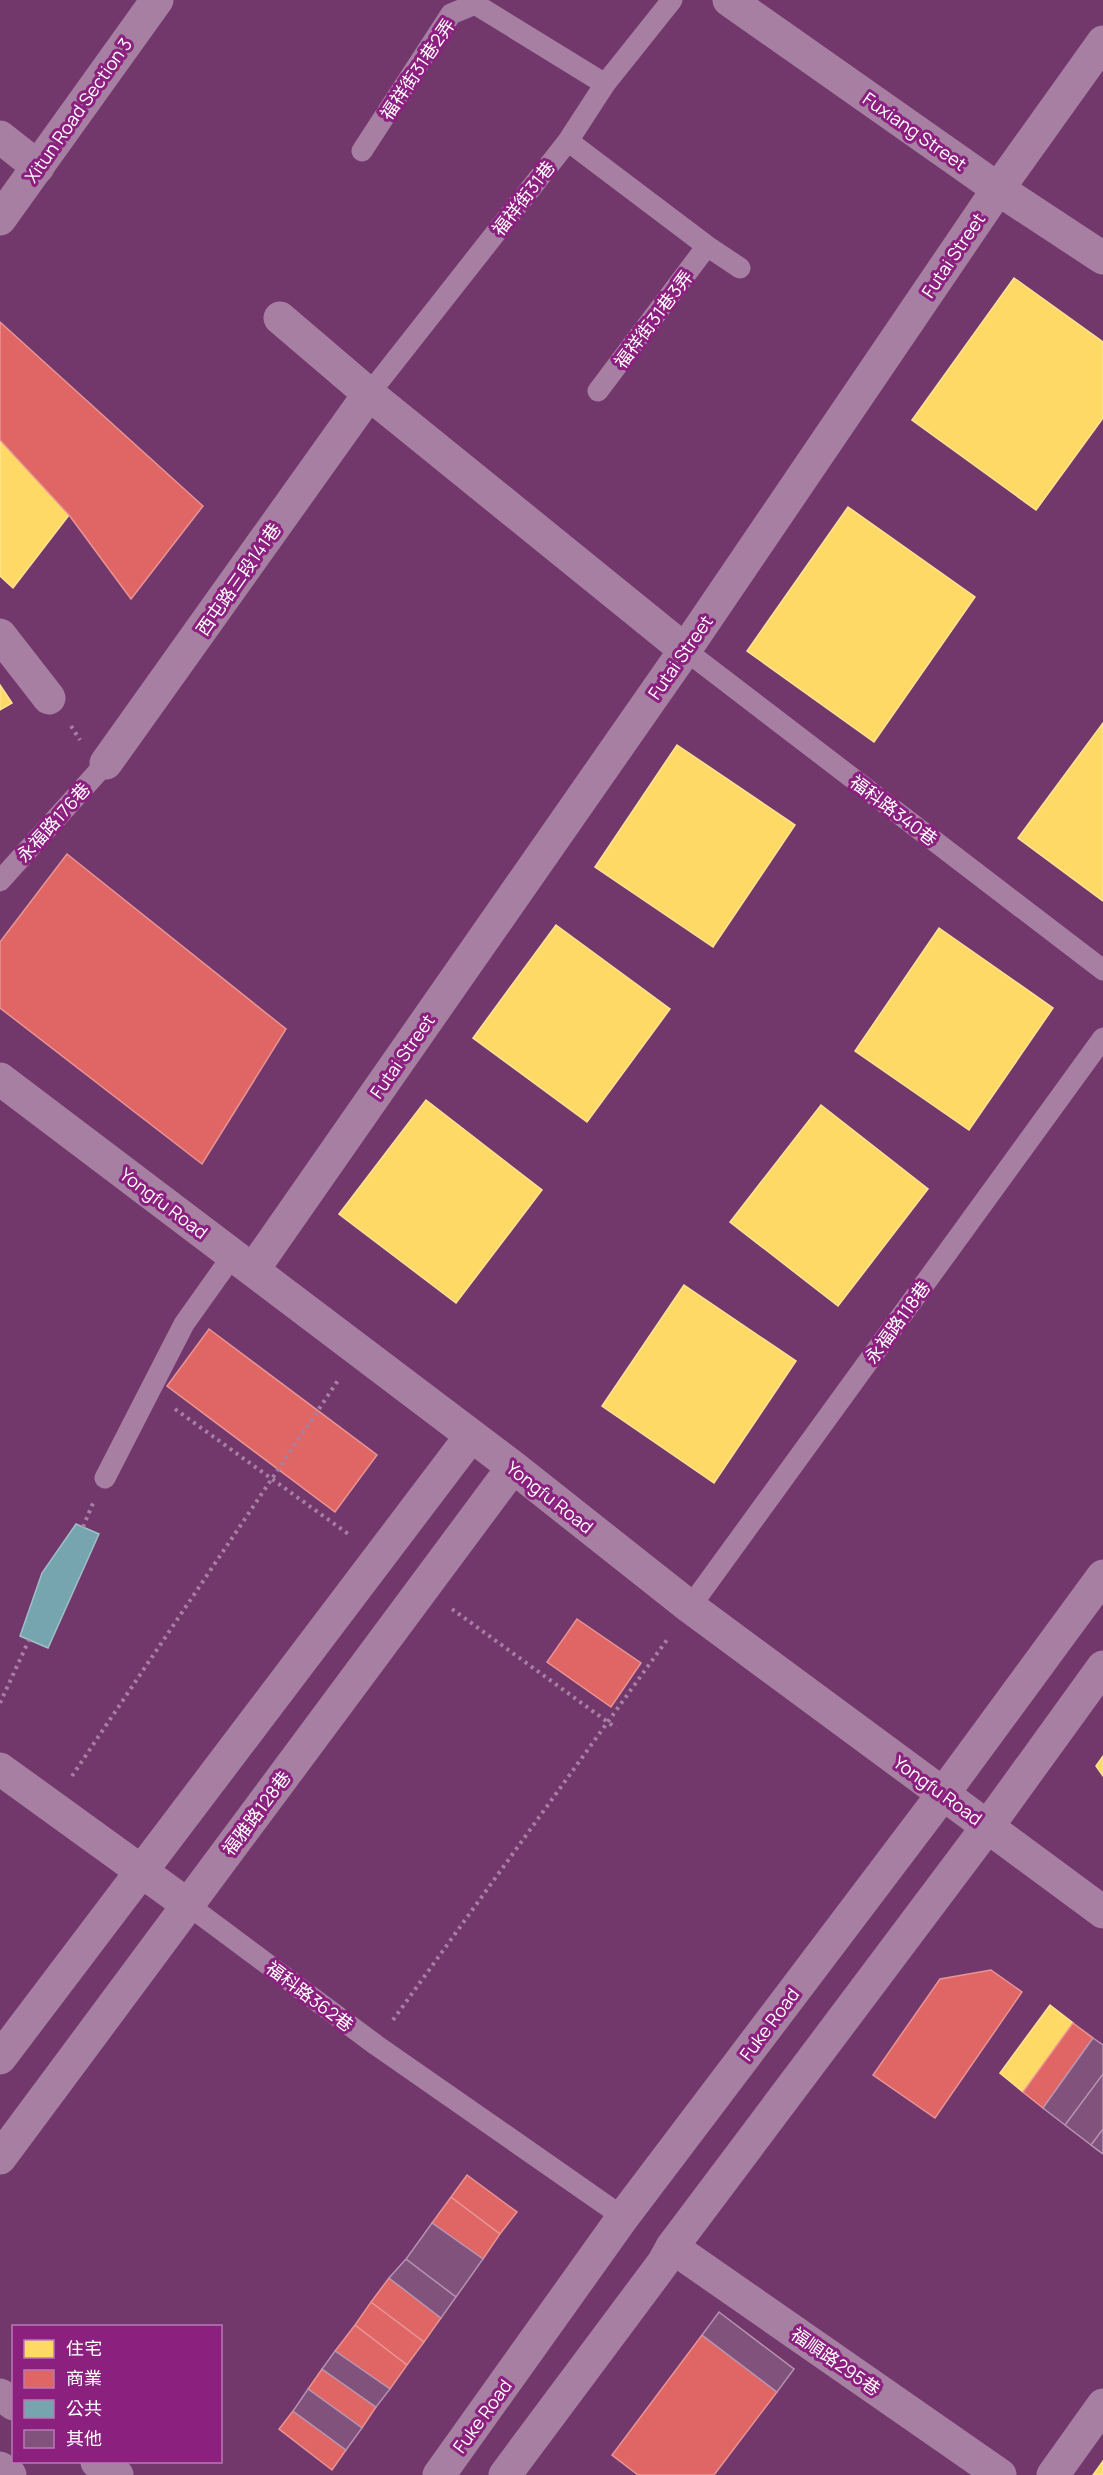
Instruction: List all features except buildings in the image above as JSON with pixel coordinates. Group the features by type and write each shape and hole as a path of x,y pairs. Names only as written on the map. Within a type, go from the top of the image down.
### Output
{"street":[{"name":"Xitun Road Section 3","path":"0,219 157,0"},
{"name":"Fuxiang Street","path":"729,0 998,189 1103,258"},
{"name":"Futai Street","path":"243,1263 685,650 998,189 1103,42"},
{"path":"0,137 38,167"},
{"path":"280,318 369,394 685,650"},
{"name":"西屯路三段141巷","path":"106,763 369,394"},
{"path":"0,635 49,698"},
{"name":"Yongfu Road","path":"0,1079 513,1467 690,1607 1103,1912"},
{"path":"0,2058 471,1436"},
{"name":"福雅路128巷","path":"0,2158 513,1467"},
{"name":"Fuke Road","path":"439,2475 623,2217 943,1794 1103,1576"},
{"path":"505,2475 672,2247 988,1826 1103,1667"},
{"name":"福科路362巷","path":"0,1769 188,1905"},
{"name":"福順路295巷","path":"672,2247 1000,2475"},
{"path":"1053,2475 1103,2405"},
{"path":"99,2463 117,2475"},
{"path":"0,2468 10,2475"}],"lane":[{"name":"福祥街31巷","path":"369,394 568,141 605,84 672,0"},
{"name":"福祥街31巷2弄","path":"362,151 451,14 475,4 605,84"},
{"path":"568,141 707,246 740,268"},
{"name":"福祥街31巷3弄","path":"598,391 707,246"},
{"name":"福科路340巷","path":"685,650 1103,970"},
{"name":"永福路176巷","path":"0,881 106,763"},
{"name":"永福路118巷","path":"690,1607 1103,1038"},
{"path":"105,1478 184,1324 243,1263"},
{"name":"福科路362巷","path":"188,1905 376,2045 623,2217"}],"path":[{"path":"49,698 100,766 106,763"},
{"path":"51,1807 358,1350"},
{"path":"376,2045 690,1607"},
{"path":"0,1703 29,1640"}]}
